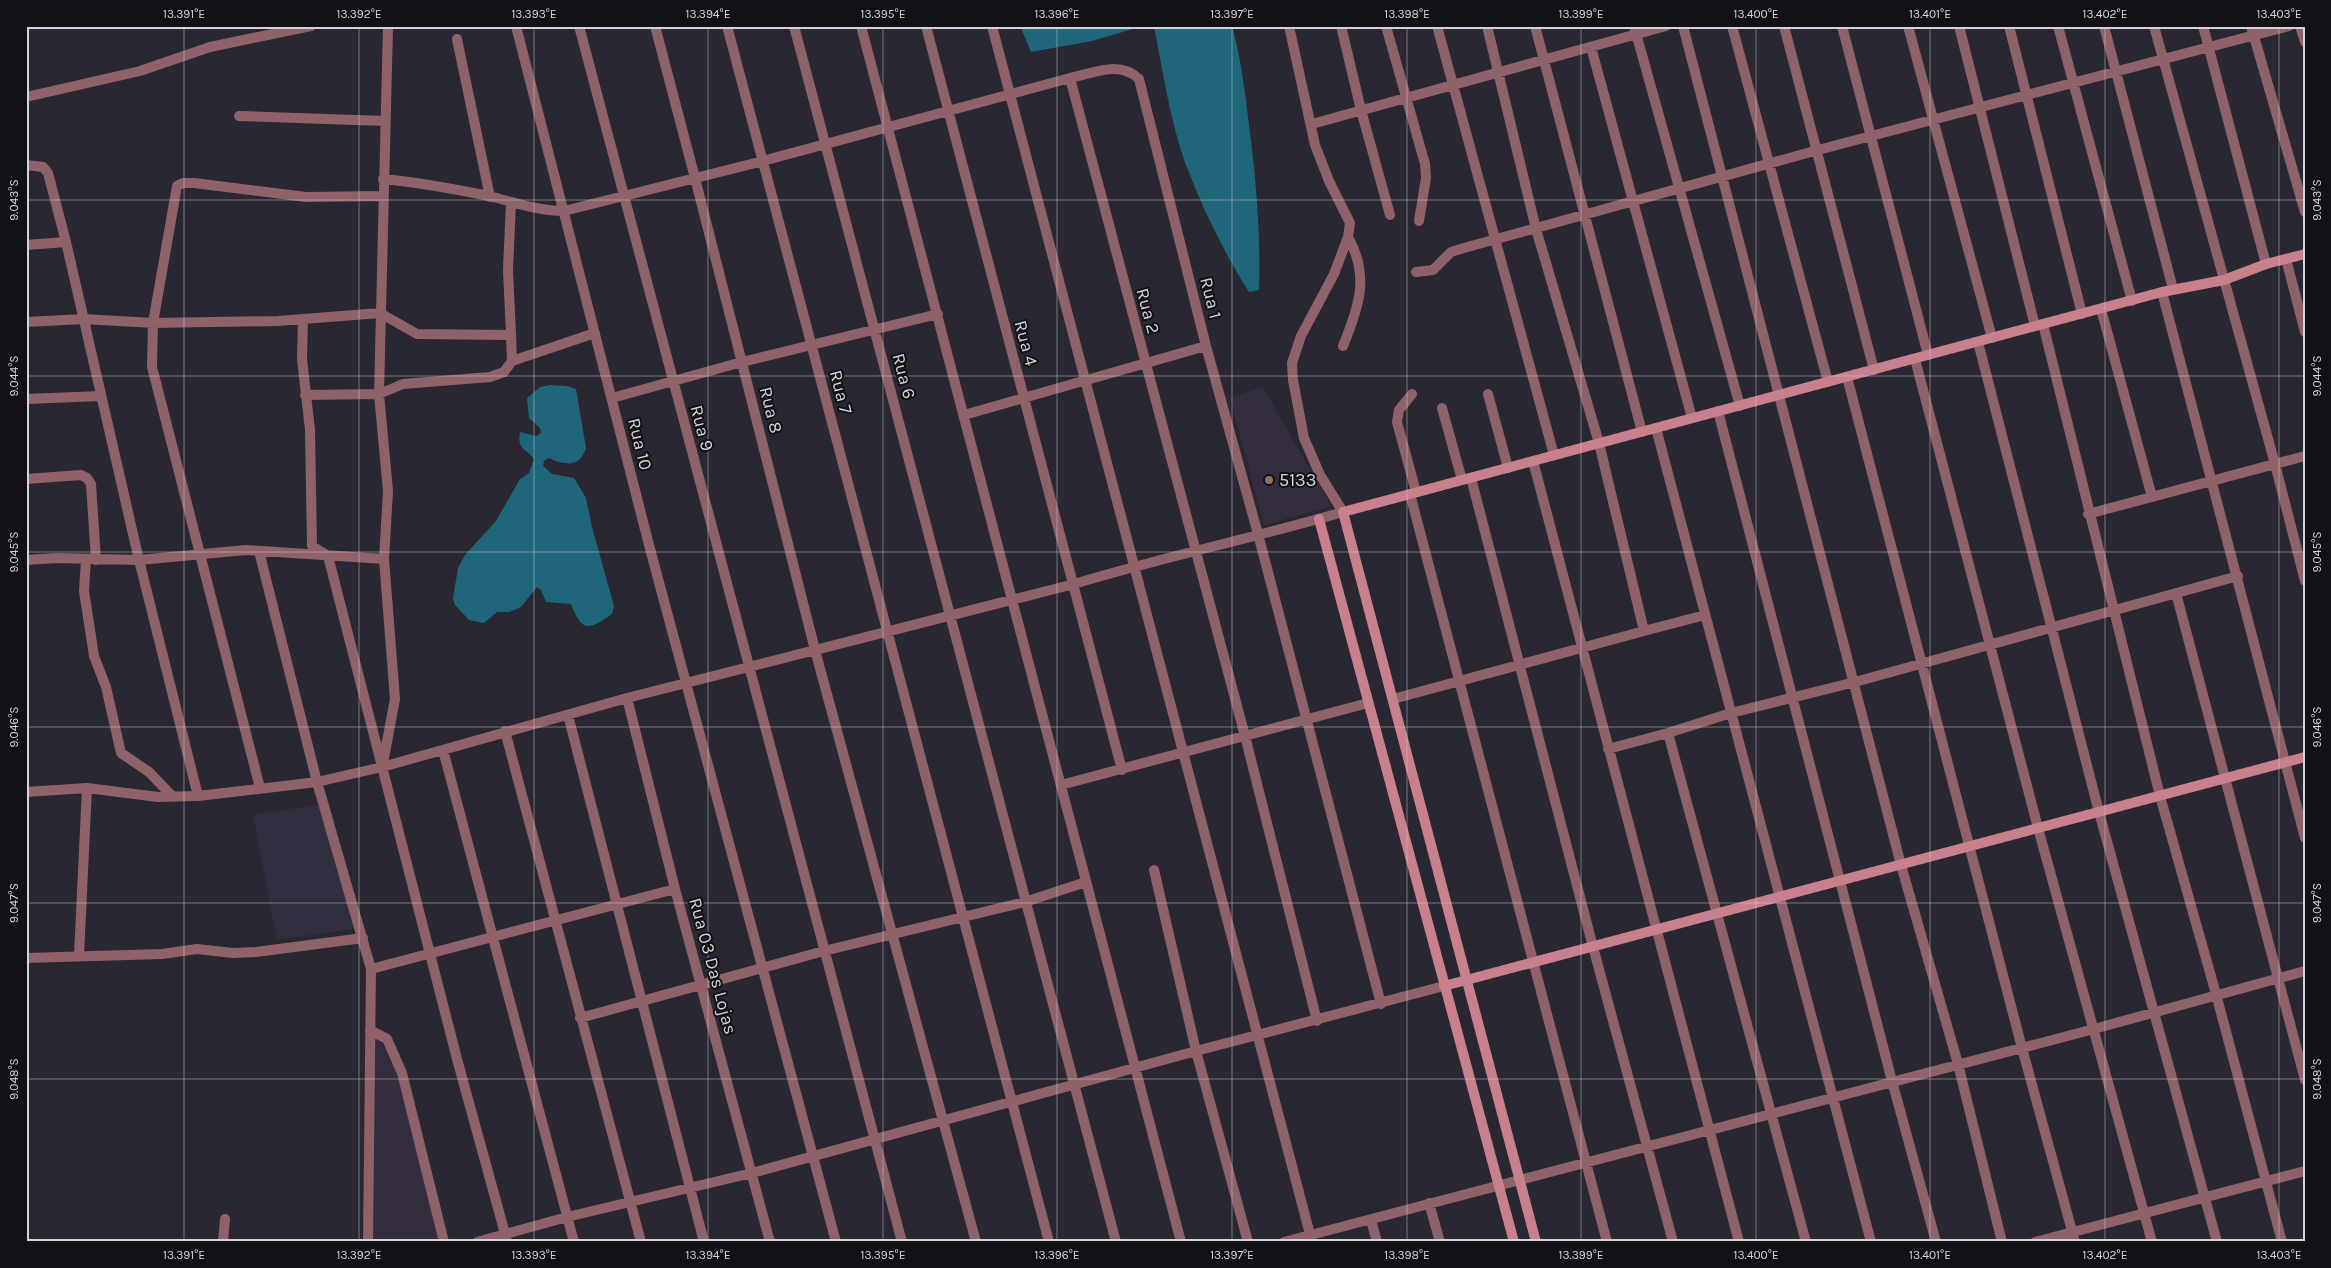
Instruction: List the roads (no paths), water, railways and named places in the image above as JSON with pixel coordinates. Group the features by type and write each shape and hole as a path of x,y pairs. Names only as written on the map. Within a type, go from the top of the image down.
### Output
{"street":[{"path":"26,97 140,71 210,48 312,26"},
{"path":"382,767 396,699 384,559 388,491 379,394 382,196 388,26"},
{"name":"Rua 10","path":"516,26 686,683 836,1242"},
{"name":"Rua 9","path":"579,26 902,1242"},
{"name":"Rua 8","path":"655,26 815,650 976,1242"},
{"name":"Rua 7","path":"727,26 1049,1242"},
{"name":"Rua 6","path":"794,26 1025,902 1076,1085 1116,1242"},
{"path":"861,26 1181,1242"},
{"name":"Rua 4","path":"926,26 1122,770"},
{"path":"992,26 1311,1238"},
{"path":"1289,26 1312,124 1315,145 1329,181 1350,223 1348,238 1334,274 1301,336 1292,363 1292,380 1304,438 1320,475 1343,512 1536,1242"},
{"path":"1341,26 1361,110 1390,215"},
{"path":"1386,26 1424,164 1426,178 1419,221"},
{"path":"1437,26 1554,456"},
{"path":"1487,26 1500,73 1536,228 1599,443 1644,631"},
{"path":"1535,26 1642,432"},
{"path":"1312,124 1591,47 1635,31 1666,26"},
{"path":"1683,26 1901,864 1958,1064 2002,1242"},
{"path":"1732,26 1828,382"},
{"path":"1784,26 1818,150 1874,370"},
{"path":"1842,26 1928,355"},
{"path":"1908,26 1992,338"},
{"path":"1959,26 1979,107 2039,325 2160,796 2216,994 2282,1242"},
{"path":"2008,26 2082,314"},
{"path":"2058,26 2132,300"},
{"path":"2104,26 2173,290"},
{"path":"2154,26 2275,464 2305,581"},
{"path":"2203,26 2266,264"},
{"path":"1416,272 1433,270 1450,252 1768,163 2208,47 2252,31 2289,26"},
{"path":"2300,26 2305,42"},
{"path":"1635,31 1740,406"},
{"path":"2252,31 2305,212"},
{"path":"457,39 490,197"},
{"path":"1591,47 1692,418"},
{"name":"Rua 1","path":"1070,78 1119,67 1131,71 1139,79 1206,346 1258,534 1381,1004"},
{"path":"383,179 409,181 490,197 547,211 564,211 826,145 1070,78"},
{"name":"Rua 2","path":"1070,78 1245,736 1317,1021"},
{"path":"239,116 385,121"},
{"path":"26,165 43,167 48,173 66,242 139,560 198,796"},
{"path":"260,788 154,375 154,322 176,186 183,182 306,197 382,196"},
{"path":"511,202 508,270 512,361"},
{"path":"1343,346 1356,314 1361,283 1358,254 1348,238"},
{"path":"26,245 66,242"},
{"path":"26,792 87,788 158,797 198,796 317,782 382,767 627,698 1074,584 1133,566 1195,552 2162,292 2224,280 2266,264 2305,254"},
{"path":"2286,259 2305,332"},
{"path":"2162,292 2211,481 2238,576 2305,838"},
{"path":"2101,309 2152,497"},
{"path":"26,322 84,319 154,322 303,319 380,313 417,334 510,335"},
{"path":"612,398 742,362 875,331 938,314"},
{"path":"303,319 305,394 310,430 312,546 328,556 457,1060 507,1238"},
{"path":"305,394 379,394 403,384 490,378 504,372 512,361 595,332"},
{"path":"1978,342 2053,627 2099,812 2217,1242"},
{"path":"964,415 1206,346"},
{"path":"1915,358 2038,828 2152,1242"},
{"path":"1847,377 2073,1237"},
{"path":"1412,394 1399,410 1397,422 1413,493 1460,682 1607,1242"},
{"path":"1488,394 1508,468"},
{"path":"26,399 102,396"},
{"path":"1442,408 1466,479 1520,664 1593,946 1673,1242"},
{"path":"1718,411 1892,1081 1936,1242"},
{"path":"1656,428 1831,1098 1871,1242"},
{"path":"2088,514 2305,456"},
{"path":"1533,461 1710,1129 1738,1242"},
{"path":"26,479 81,475 87,478 91,484 91,559 84,591 94,656 106,687 121,753 150,772 173,796"},
{"path":"1319,519 1514,1242"},
{"path":"26,560 139,560 259,551 384,559"},
{"path":"259,551 317,782 371,969 368,1242"},
{"path":"1608,749 1731,713 1854,682 2238,576"},
{"path":"2176,593 2305,1080"},
{"path":"1393,699 1582,647 1705,616"},
{"name":"Rua 03 Das Lojas","path":"627,698 675,889 770,1242"},
{"path":"1061,785 1368,703"},
{"path":"568,715 704,1242"},
{"path":"505,731 641,1242"},
{"path":"1668,733 1806,1242"},
{"path":"443,750 574,1242"},
{"path":"477,1242 507,1238 567,1217 752,1173 1196,1051 1317,1021 2305,757"},
{"path":"79,955 87,788"},
{"path":"1154,870 1196,1051 1248,1242"},
{"path":"580,1018 893,933 1025,902 1086,882"},
{"path":"371,969 491,936 617,906 675,889"},
{"path":"26,958 162,954 197,949 226,953 256,952 363,938"},
{"path":"1284,1242 1311,1238 1499,1184 1647,1147 2094,1029 2305,971"},
{"path":"370,1030 387,1039 402,1073 444,1242"},
{"path":"2035,1242 2073,1237 2145,1213 2305,1171"},
{"path":"1429,1204 1440,1242"},
{"path":"223,1242 225,1219"},
{"path":"1371,1220 1377,1242"}],"water":[{"path":"1020,26 1143,26 1092,41 1031,52"},
{"path":"1154,26 1232,26 1242,75 1254,166 1259,228 1259,290 1249,292 1231,262 1214,230 1186,165 1171,114"},
{"path":"550,385 567,386 576,389 586,448 580,459 576,462 567,463 549,458 544,461 543,466 552,474 574,478 586,498 614,606 612,614 592,626 587,626 579,620 571,604 546,602 541,590 537,587 521,607 509,612 497,612 484,623 469,620 455,605 453,598 458,568 465,555 496,521 520,479 529,473 534,459 522,448 519,438 520,432 536,436 541,433 540,428 529,418 527,398 540,387"}],"place":[{"name":"5133","path":"1269,480"}]}
